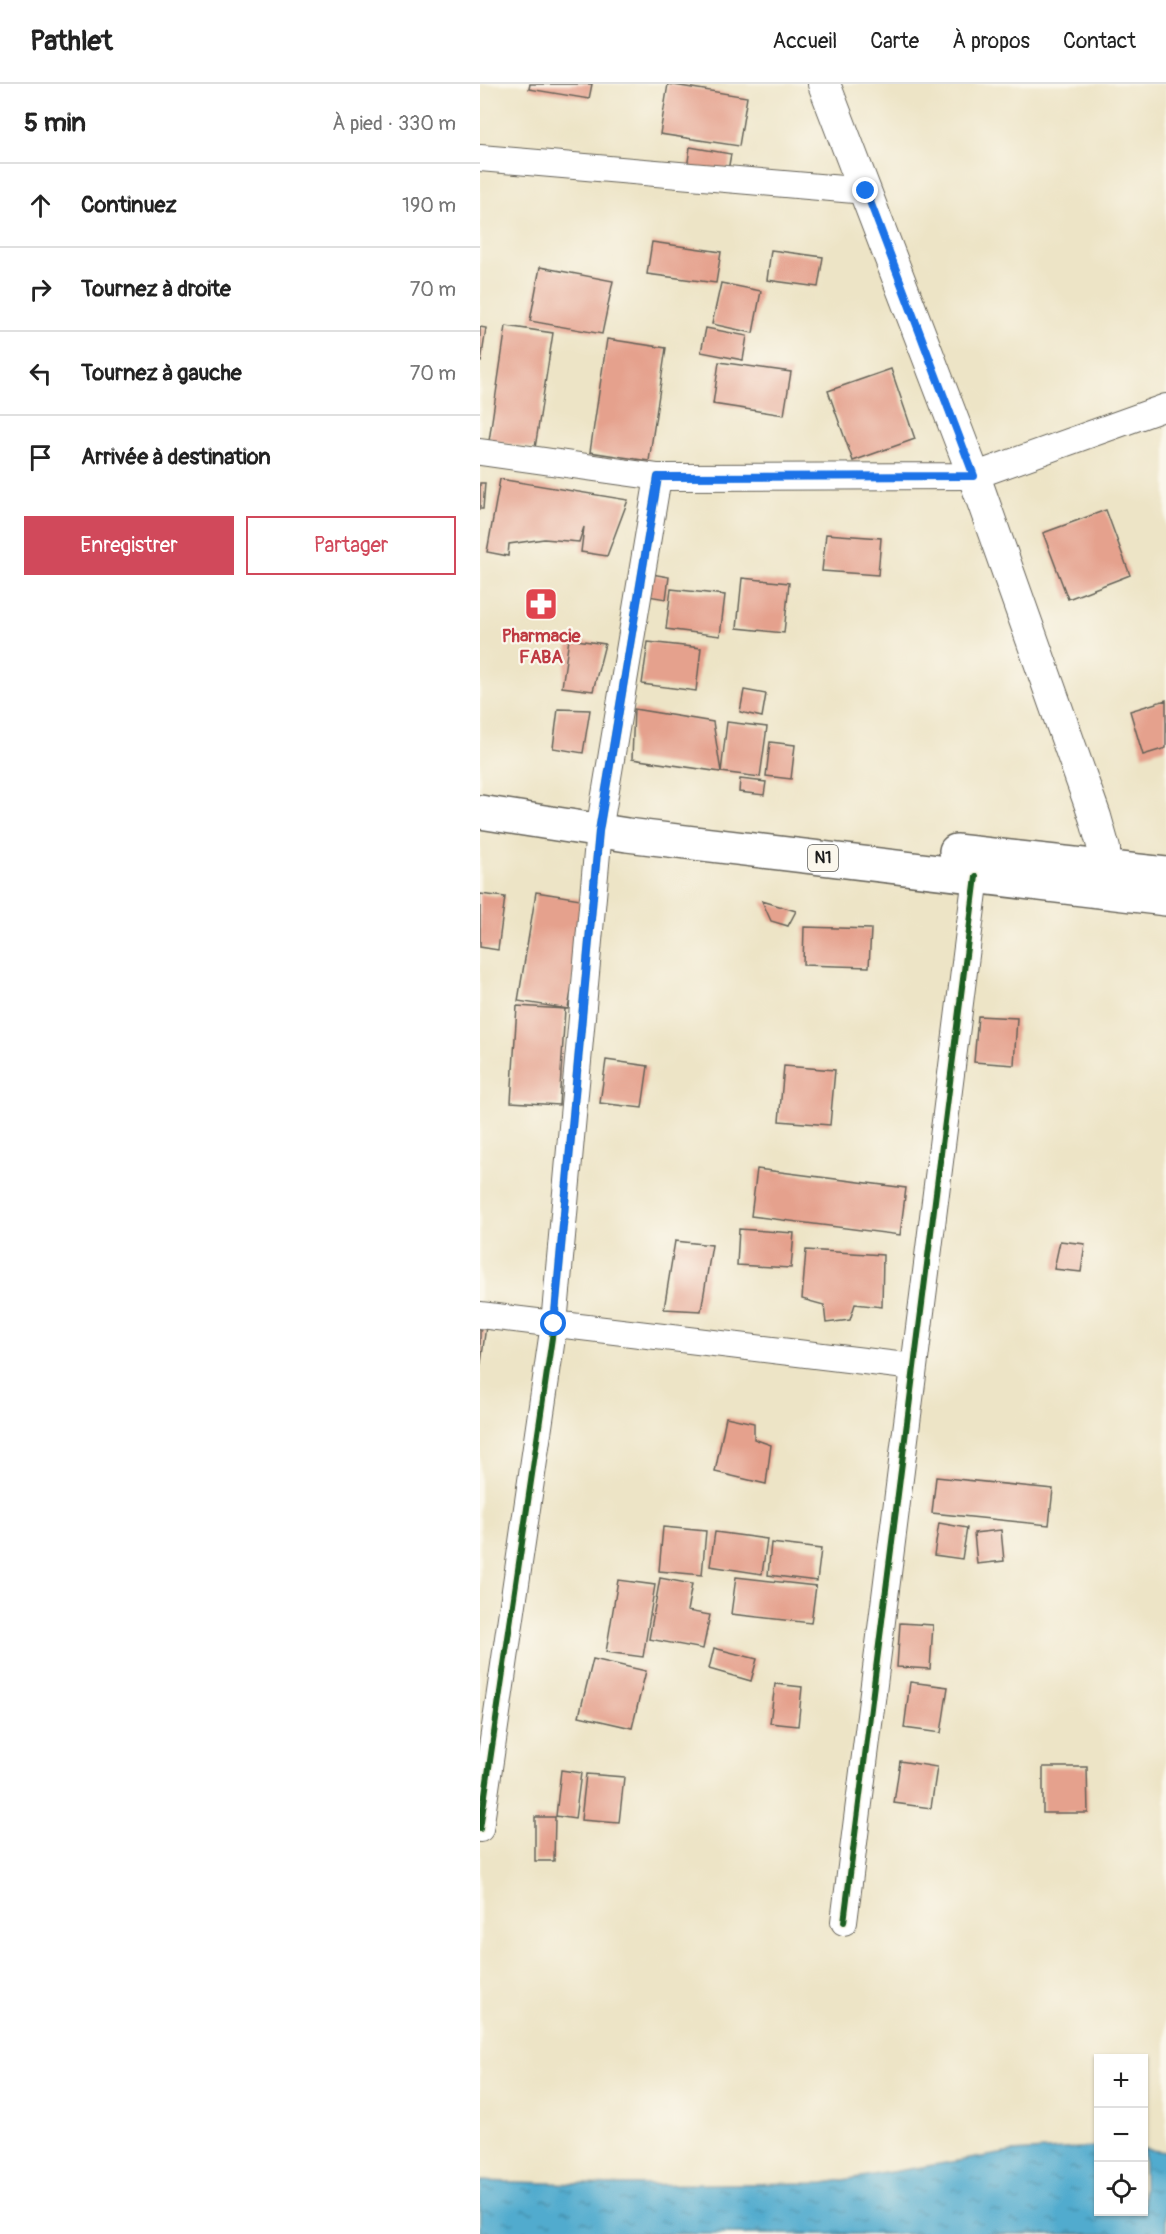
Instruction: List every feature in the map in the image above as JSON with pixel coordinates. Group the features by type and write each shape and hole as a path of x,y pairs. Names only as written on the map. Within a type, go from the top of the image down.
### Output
{"main road":[{"name":"N1","path":"480,790 601,820 976,876 1104,878 1166,874"},
{"name":"N1","path":"480,812 601,820 979,854 1104,878 1166,899"}],"street":[{"path":"824,84 974,476 1095,817 1104,849 1104,878"},
{"path":"480,158 866,191"},
{"path":"480,452 658,477 974,476 1166,407"},
{"path":"480,1829 554,1324 601,820 658,477"},
{"path":"844,1922 976,876"},
{"path":"480,1315 914,1367"}],"water":[{"path":"1094,2147 1094,2216 1148,2216 1148,2150 1166,2152 1166,2234 480,2234 480,2181 615,2185 825,2183 1012,2152"}],"building":[{"path":"530,84 592,84 589,99 529,89"},
{"path":"668,84 747,97 739,146 660,134"},
{"path":"690,147 731,154 727,176 687,169"},
{"path":"652,242 721,252 716,283 647,274"},
{"path":"771,250 823,257 818,287 767,280"},
{"path":"540,267 613,281 602,334 530,321"},
{"path":"721,283 761,291 753,333 712,324"},
{"path":"506,326 553,333 535,448 489,441"},
{"path":"480,327 486,328 481,362 480,362"},
{"path":"706,328 747,336 743,360 701,352"},
{"path":"607,339 666,348 649,461 590,452"},
{"path":"719,362 791,372 784,415 713,404"},
{"path":"891,369 915,439 853,461 828,391"},
{"path":"500,479 628,500 607,556 581,552 584,527 579,542 544,539 509,544 508,556 487,552"},
{"path":"480,483 485,483 483,509 480,509"},
{"path":"1106,510 1130,575 1068,599 1043,533"},
{"path":"826,534 881,538 878,575 822,571"},
{"path":"646,573 669,577 666,599 642,595"},
{"path":"742,578 789,583 784,633 737,628"},
{"path":"671,589 725,595 720,636 666,629"},
{"path":"569,639 605,644 593,691 562,687"},
{"path":"648,642 701,648 696,691 642,684"},
{"path":"744,690 766,694 762,717 740,712"},
{"path":"1166,700 1166,748 1143,755 1130,711"},
{"path":"558,709 590,710 583,753 553,748"},
{"path":"634,709 713,722 721,772 632,759"},
{"path":"727,722 767,727 760,777 721,772"},
{"path":"770,742 795,745 791,779 766,776"},
{"path":"740,779 766,782 764,795 739,792"},
{"path":"536,892 587,900 568,1009 518,1001"},
{"path":"480,894 505,897 498,950 480,947"},
{"path":"762,901 796,911 788,926 771,921"},
{"path":"804,927 871,929 869,967 803,965"},
{"path":"517,1006 565,1009 559,1105 511,1102"},
{"path":"978,1016 1017,1018 1014,1065 974,1062"},
{"path":"606,1060 648,1066 642,1108 600,1103"},
{"path":"784,1066 835,1070 830,1125 779,1121"},
{"path":"757,1169 906,1188 900,1235 751,1216"},
{"path":"739,1229 794,1233 791,1268 737,1265"},
{"path":"675,1241 712,1245 701,1311 664,1309"},
{"path":"1060,1241 1085,1244 1081,1272 1054,1269"},
{"path":"806,1250 883,1255 882,1307 855,1304 850,1320 826,1323 824,1305 802,1299"},
{"path":"480,1326 486,1326 481,1363 480,1362"},
{"path":"726,1417 754,1423 754,1439 771,1445 766,1484 715,1472"},
{"path":"936,1477 1053,1489 1049,1525 932,1513"},
{"path":"939,1523 967,1528 962,1559 934,1555"},
{"path":"663,1527 706,1531 702,1575 659,1571"},
{"path":"1001,1530 1004,1561 977,1564 974,1533"},
{"path":"715,1532 767,1539 762,1574 710,1566"},
{"path":"771,1543 821,1549 817,1581 768,1575"},
{"path":"736,1577 816,1586 811,1623 731,1614"},
{"path":"660,1578 692,1584 687,1611 710,1615 703,1649 649,1639"},
{"path":"618,1580 655,1585 643,1657 606,1652"},
{"path":"900,1623 933,1625 930,1669 897,1667"},
{"path":"714,1648 757,1659 751,1681 709,1669"},
{"path":"593,1659 646,1671 632,1728 579,1716"},
{"path":"910,1682 948,1687 941,1733 904,1728"},
{"path":"775,1684 802,1687 798,1726 770,1723"},
{"path":"900,1761 937,1767 931,1808 894,1803"},
{"path":"1043,1767 1087,1767 1088,1813 1043,1813"},
{"path":"561,1770 581,1773 575,1819 556,1816"},
{"path":"586,1774 624,1777 619,1823 581,1820"},
{"path":"535,1817 555,1817 554,1861 535,1861"}],"cycle path":[{"path":"480,1829 554,1324 599,831 658,477"},
{"path":"844,1922 976,876"}],"place":[{"name":"Pharmacie FABA","path":"541,604"}],"route":[{"path":"554,1324 599,831 658,477 974,476 866,191"}]}
